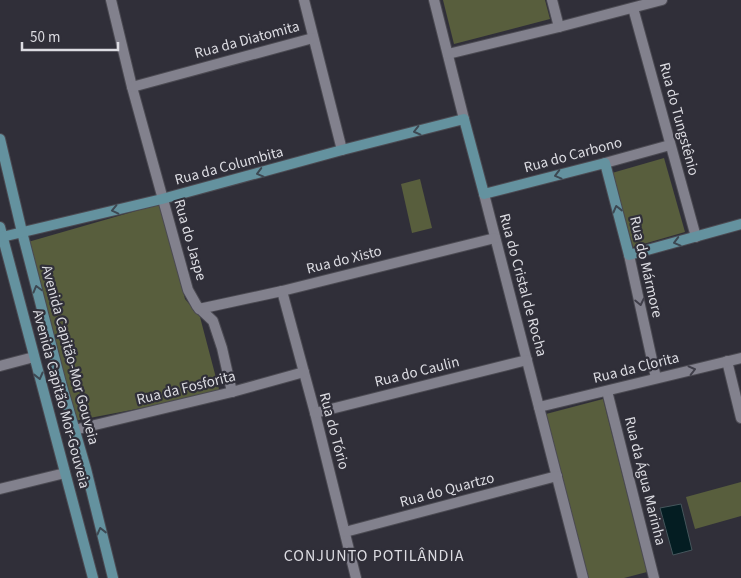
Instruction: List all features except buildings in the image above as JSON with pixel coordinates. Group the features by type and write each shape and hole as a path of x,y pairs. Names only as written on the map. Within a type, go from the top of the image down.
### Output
{"street":[{"name":"Rua do Jaspe","path":"111,0 132,87 188,290 199,309 212,319 216,328 232,392"},
{"path":"304,0 342,150"},
{"name":"Rua do Cristal de Rocha","path":"434,0 583,578"},
{"path":"552,0 559,27"},
{"path":"448,54 662,0"},
{"name":"Rua do Tungstênio","path":"634,8 696,237"},
{"name":"Rua da Diatomita","path":"132,87 313,38"},
{"name":"Rua da Columbita","path":"1,234 22,232 162,199 464,119"},
{"name":"Avenida Capitão-Mor Gouveia","path":"0,139 22,232 61,383 86,468 113,578"},
{"name":"Rua do Carbono","path":"484,194 670,145"},
{"name":"Rua do Mármore","path":"605,163 629,255 656,378"},
{"path":"629,255 741,224"},
{"name":"Avenida Capitão Mor-Gouveia","path":"1,234 93,578"},
{"name":"Rua do Xisto","path":"199,309 282,291 495,238"},
{"name":"Rua do Tório","path":"282,291 356,578"},
{"path":"0,366 34,357"},
{"name":"Rua da Clorita","path":"539,407 741,358"},
{"name":"Rua do Caulin","path":"315,413 527,360"},
{"path":"727,361 741,418"},
{"name":"Rua da Fosforita","path":"74,430 232,392 304,372"},
{"name":"Rua da Água Marinha","path":"607,390 652,578"},
{"path":"0,489 66,473"},
{"name":"Rua do Quartzo","path":"345,532 557,476"}],"green space":[{"path":"443,0 545,0 550,19 454,44"},
{"path":"664,158 685,232 633,247 612,173"},
{"path":"420,179 432,228 412,233 401,184"},
{"path":"160,204 185,299 200,317 220,393 74,421 28,242"},
{"path":"603,399 647,572 624,578 587,578 546,414"},
{"path":"741,482 741,516 695,529 686,497"}],"shaded area":[{"path":"681,504 692,550 673,555 660,508"}],"district":[{"name":"CONJUNTO POTILÂNDIA","path":"374,556"}]}
